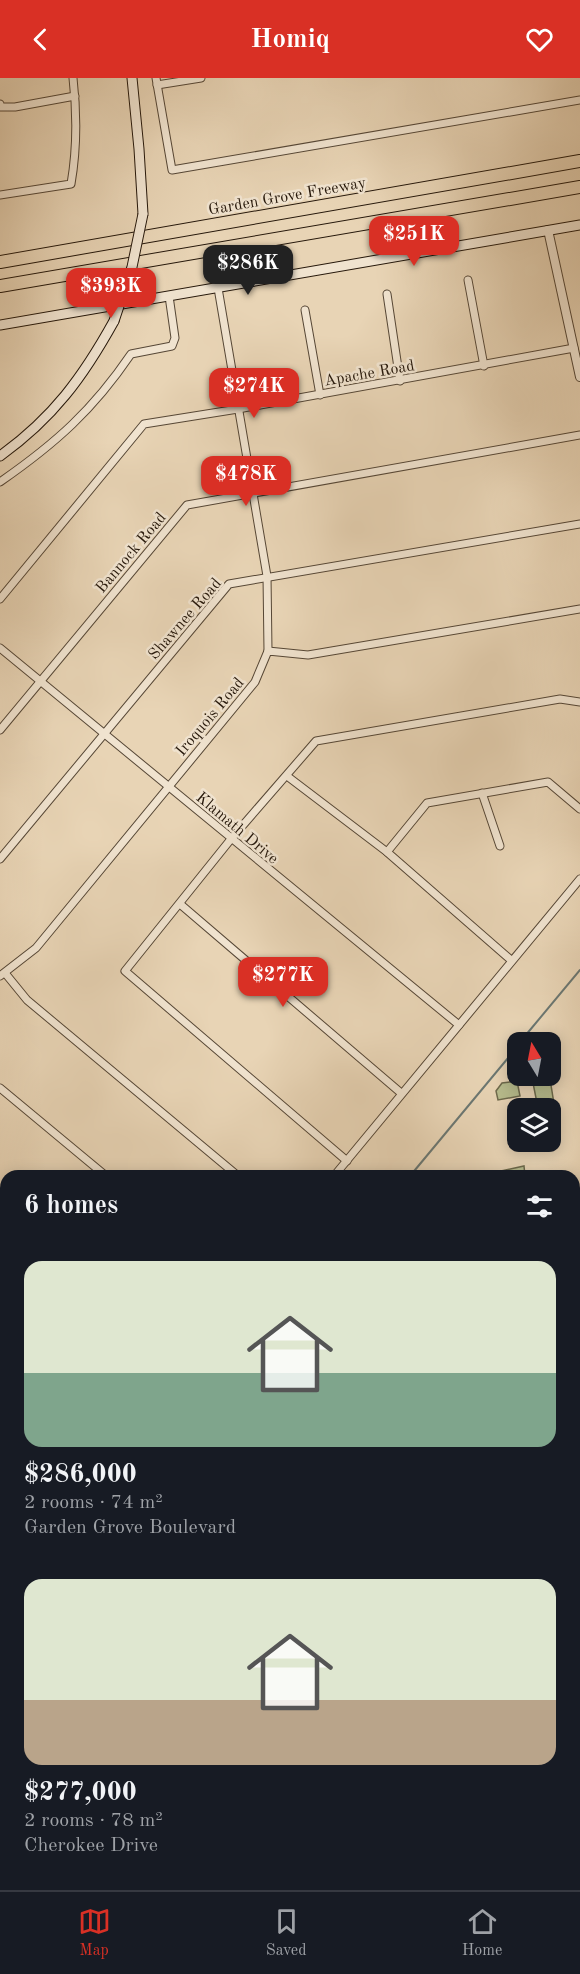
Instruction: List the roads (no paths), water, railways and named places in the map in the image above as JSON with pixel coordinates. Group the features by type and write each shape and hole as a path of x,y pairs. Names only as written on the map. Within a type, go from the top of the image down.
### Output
{"highway":[{"name":"Garden Grove Freeway","path":"0,262 580,161"},
{"path":"0,286 580,187"}],"main road":[{"path":"0,456 19,442 64,398 94,358 114,321 132,267 142,214 132,78"},
{"path":"0,325 580,225"}],"street":[{"path":"0,195 70,184 74,164 76,114 74,78"},
{"path":"201,78 157,82 172,170 580,100"},
{"path":"0,106 15,107 75,96"},
{"path":"548,230 580,377"},
{"path":"468,280 484,366"},
{"path":"218,288 267,576 268,651 308,655 580,609"},
{"path":"387,294 400,381"},
{"path":"0,482 64,434 111,383 131,354 172,346 175,338 169,296"},
{"path":"305,310 320,395"},
{"name":"Apache Road","path":"0,599 144,423 320,395 574,348"},
{"name":"Bannock Road","path":"0,730 187,505 580,435"},
{"name":"Shawnee Road","path":"0,859 229,584 580,524"},
{"name":"Klamath Drive","path":"0,648 103,735 459,1025"},
{"name":"Iroquois Road","path":"2,974 36,948 255,682 268,651"},
{"path":"347,1161 125,971 231,839 316,741 560,699 580,702"},
{"path":"287,776 387,852 511,960"},
{"path":"387,852 427,803 548,782 580,809"},
{"path":"482,793 500,846"},
{"path":"339,1170 580,879"},
{"path":"180,904 401,1093"},
{"path":"2,974 27,1000 231,1170"},
{"path":"0,1088 99,1170"}],"waterway":[{"path":"528,1032 580,970"},
{"path":"415,1170 507,1059"}]}
